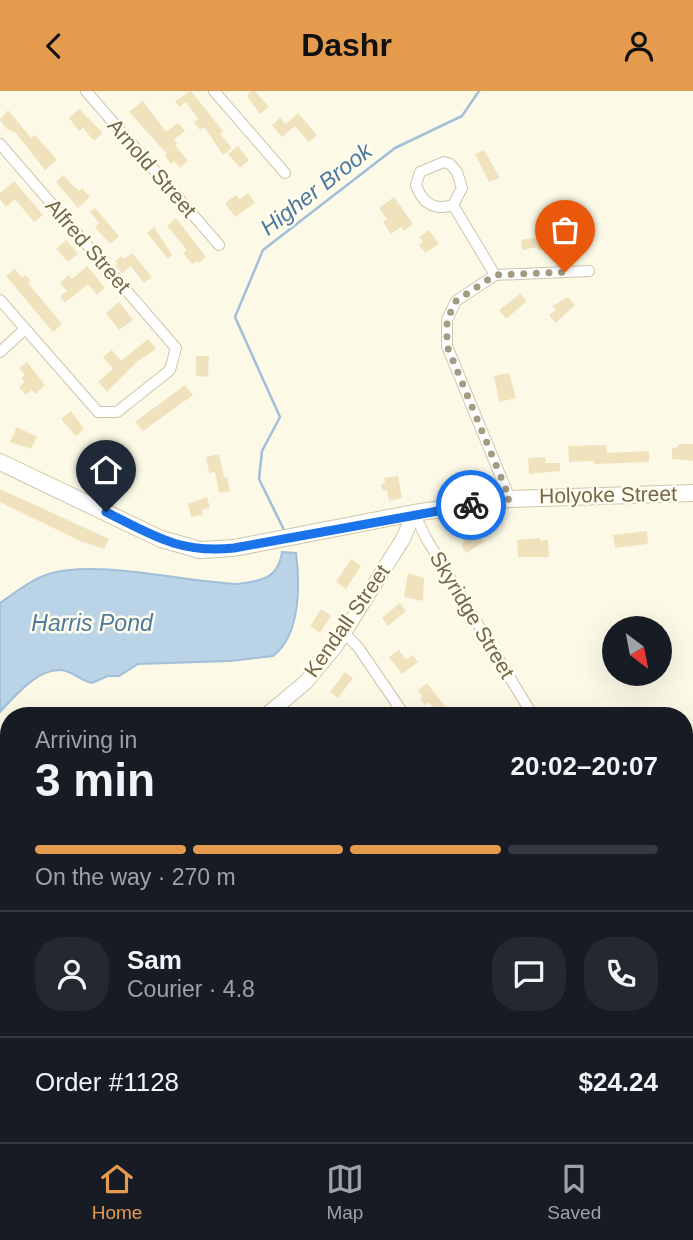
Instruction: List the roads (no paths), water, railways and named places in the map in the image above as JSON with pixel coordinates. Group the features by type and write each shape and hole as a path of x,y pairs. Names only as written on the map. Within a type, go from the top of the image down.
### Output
{"main road":[{"name":"Holyoke Street","path":"0,462 161,539 184,547 221,549 414,513 510,499 693,493"}],"street":[{"name":"Arnold Street","path":"86,91 219,245"},
{"path":"214,91 285,173"},
{"name":"Alfred Street","path":"0,144 176,348 170,370 117,412 99,412 25,329"},
{"path":"437,163 450,164 458,175 462,188 453,205 437,208 424,200 416,185 420,172 437,163"},
{"path":"453,205 495,275"},
{"path":"510,499 447,346 447,320 456,301 495,275 589,271"},
{"path":"0,300 25,329 0,352"},
{"name":"Kendall Street","path":"276,707 306,682 335,647 403,538 414,513"},
{"name":"Skyridge Street","path":"414,513 426,538 528,707"},
{"path":"343,632 358,647 399,707"}],"water":[{"name":"Harris Pond","path":"282,552 296,553 298,593 294,622 289,635 273,656 230,661 138,664 119,676 108,676 92,683 66,671 57,670 38,677 5,707 0,707 0,603 31,582 52,573 94,569 237,584 267,577 280,561"}],"waterway":[{"name":"Higher Brook","path":"285,532 259,479 262,451 280,417 235,317 263,250 395,148 462,116 479,91"}]}
